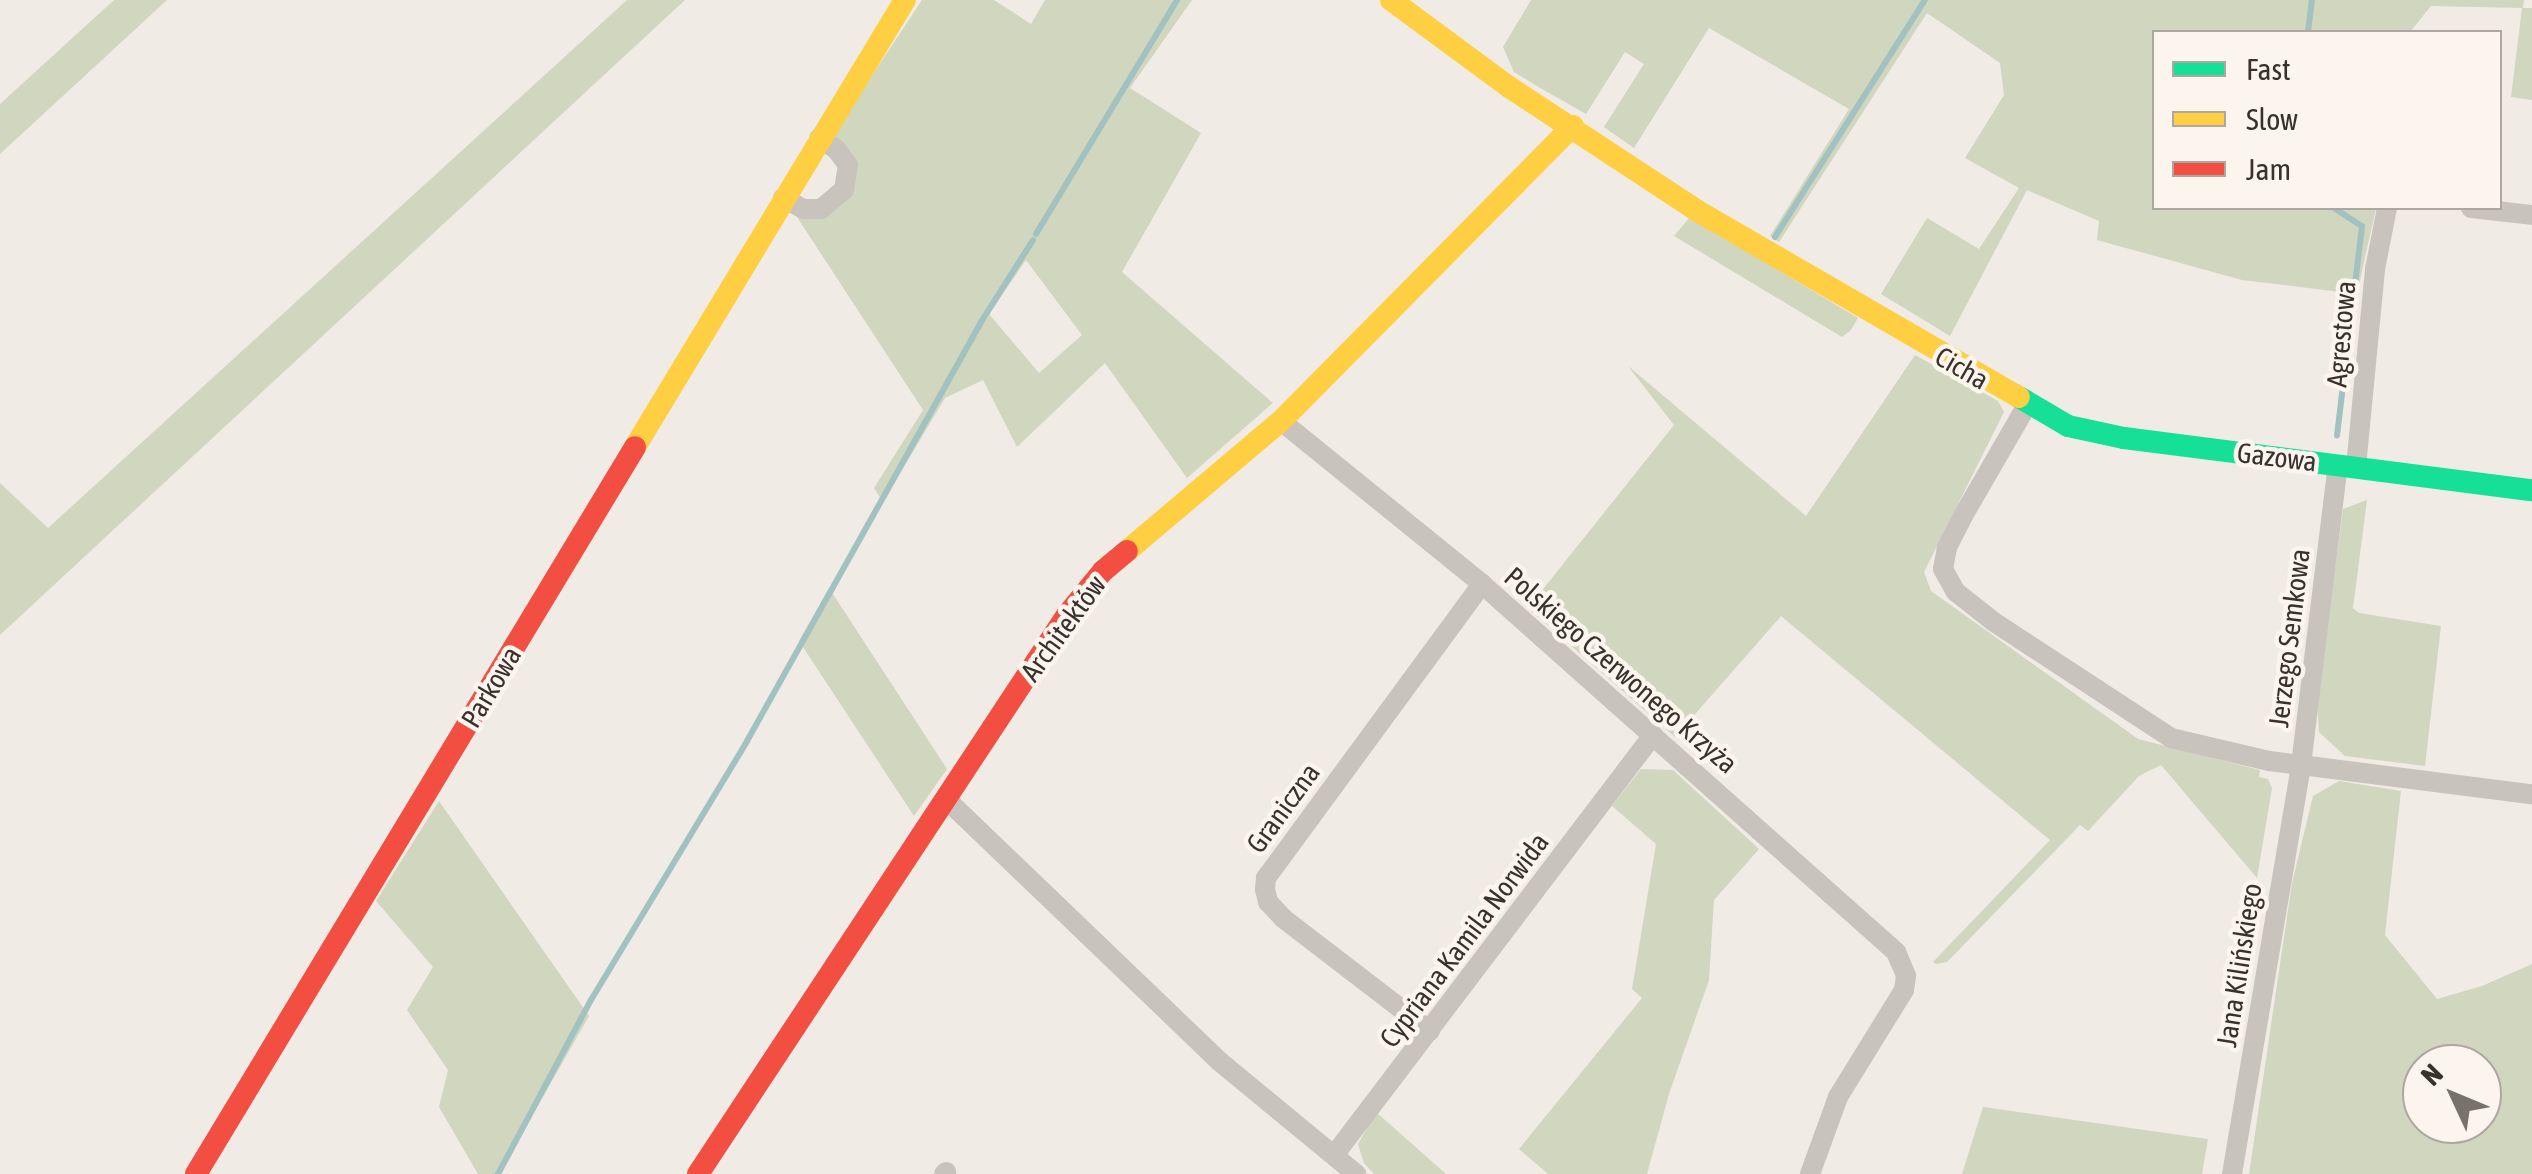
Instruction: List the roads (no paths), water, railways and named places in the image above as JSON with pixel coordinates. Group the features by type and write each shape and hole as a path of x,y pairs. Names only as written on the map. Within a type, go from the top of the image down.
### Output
{"street":[{"name":"Parkowa","path":"196,1174 818,138 905,0"},
{"name":"Cicha","path":"1391,0 1509,87 1696,210 2028,405"},
{"name":"Architektów","path":"698,1174 1066,615 1103,571 1281,421 1573,126"},
{"path":"783,198 804,210 821,209 844,190 848,166 836,148 818,138"},
{"name":"Agrestowa","path":"2347,466 2387,210"},
{"path":"2487,210 2532,216"},
{"path":"2028,405 1948,548 1944,569 1956,592 2159,732 2269,762 2300,765"},
{"name":"Gazowa","path":"2028,405 2091,432 2532,490"},
{"name":"Polskiego Czerwonego Krzyża","path":"1281,421 1482,584 1896,952 1906,976 1904,990 1838,1097 1810,1174"},
{"name":"Jerzego Semkowa","path":"2347,466 2300,765 2532,794"},
{"name":"Graniczna","path":"1430,1031 1283,918 1268,902 1266,878 1482,584"},
{"name":"Cypriana Kamila Norwida","path":"1335,1154 1653,735"},
{"name":"Jana Kilińskiego","path":"2232,1174 2300,765"},
{"path":"947,800 1219,1061 1356,1174"}],"waterway":[{"path":"1036,234 1177,0"},
{"path":"1775,237 1925,0"},
{"path":"2308,30 2312,0"},
{"path":"2337,210 2362,226 2337,436"},
{"path":"498,1174 591,1000 747,741 981,322 1033,240"}]}
